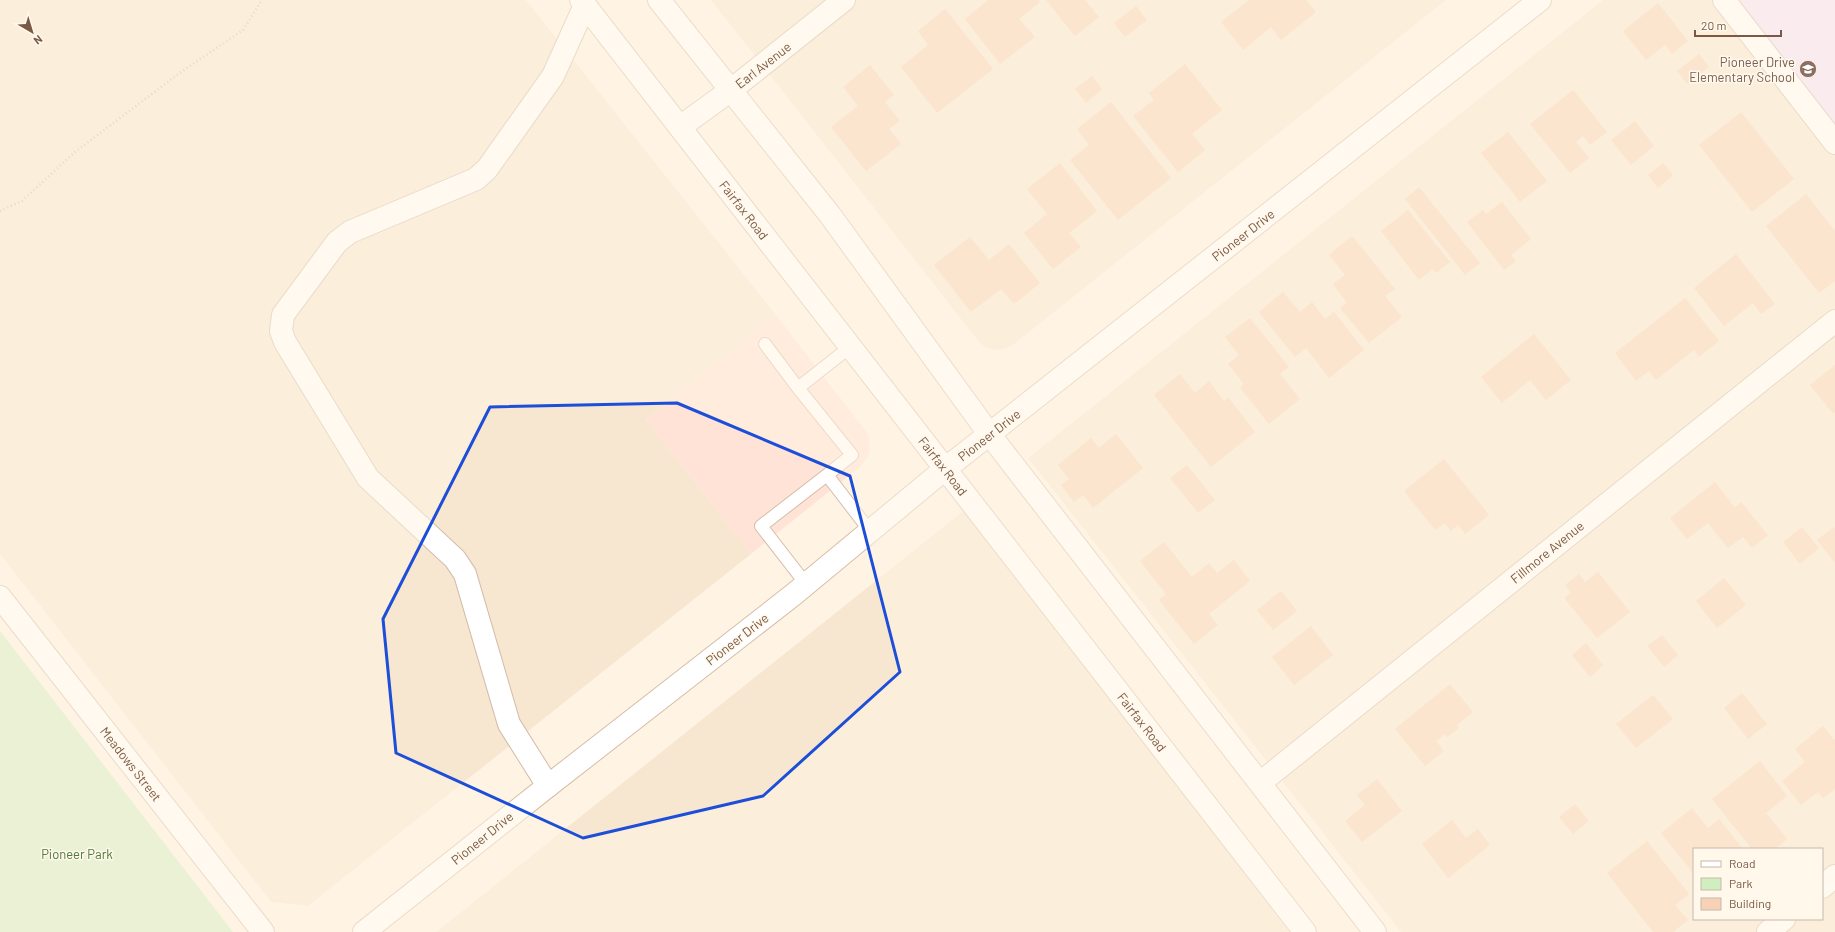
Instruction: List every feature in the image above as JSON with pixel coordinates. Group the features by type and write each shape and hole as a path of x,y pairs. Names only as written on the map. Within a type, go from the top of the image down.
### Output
{"street":[{"path":"659,0 830,215 990,435 1375,932"},
{"name":"Earl Avenue","path":"680,127 731,90 844,0"},
{"name":"Pioneer Drive","path":"364,932 806,584 945,469 1540,0"},
{"path":"1724,0 1835,143"},
{"path":"548,786 509,724 465,574 455,559 368,478 285,342 281,331 283,315 337,242 350,232 476,179 486,169 553,76 583,3"},
{"name":"Fairfax Road","path":"583,3 1305,932"},
{"name":"Fillmore Avenue","path":"1260,783 1835,321"},
{"name":"Meadows Street","path":"0,597 263,932"},
{"path":"1823,886 1835,876"},
{"path":"1768,932 1783,920"}],"lane":[{"path":"765,344 852,455 761,526 806,584"},
{"path":"798,388 850,347"},
{"path":"827,475 870,531"}],"path":[{"path":"0,211 22,201 76,152 181,72 243,30 262,0"}],"highlighted area":[{"path":"677,403 850,476 900,672 763,796 583,838 396,753 383,619 490,407"}],"shaded area":[{"path":"0,0 526,0 776,315 646,420 751,554 308,906 271,902 0,554"},
{"path":"711,0 1446,0 1014,344 1005,349 996,350 986,348 979,342"},
{"path":"1603,0 1723,0 1835,144 1835,932 1401,932 1028,458"},
{"name":"Pioneer Drive Elementary School","path":"1727,0 1835,0 1835,138"},
{"path":"776,315 865,430 869,438 870,448 868,457 860,467 751,554 646,420"},
{"path":"967,508 1289,932 436,932"}],"green space":[{"name":"Pioneer Park","path":"0,631 233,932 0,932"}],"building":[{"path":"988,0 1038,0 1040,2 1019,19 1035,37 1000,64 965,19"},
{"path":"1046,0 1085,0 1099,17 1075,36"},
{"path":"1249,0 1306,0 1316,12 1281,40 1271,27 1243,50 1221,22"},
{"path":"1658,3 1688,41 1672,54 1665,45 1646,60 1623,31"},
{"path":"1136,6 1147,20 1125,37 1114,23"},
{"path":"945,9 993,69 937,113 901,67 928,45 918,31"},
{"path":"1699,54 1709,67 1687,84 1677,71"},
{"path":"1185,64 1222,110 1192,134 1205,150 1178,172 1133,116 1154,100 1149,93"},
{"path":"870,65 894,95 885,102 900,121 889,129 901,144 866,171 831,127 858,106 843,87"},
{"path":"1092,76 1102,89 1086,103 1075,89"},
{"path":"1573,90 1607,132 1590,145 1583,136 1576,142 1589,158 1570,173 1530,124"},
{"path":"1111,102 1171,178 1118,220 1070,160 1089,145 1077,129"},
{"path":"1741,112 1794,179 1752,212 1699,145"},
{"path":"1635,121 1654,146 1631,165 1611,140"},
{"path":"1508,132 1547,181 1520,202 1481,153"},
{"path":"1060,163 1097,211 1069,233 1081,247 1053,269 1024,233 1047,214 1027,189"},
{"path":"1663,163 1673,175 1658,188 1648,175"},
{"path":"1419,187 1480,263 1465,275 1405,199"},
{"path":"1806,194 1835,231 1835,281 1819,293 1766,226"},
{"path":"1502,202 1531,239 1511,255 1516,261 1504,270 1467,222 1483,210 1486,214"},
{"path":"1408,210 1450,262 1436,273 1433,269 1419,280 1381,231"},
{"path":"1352,236 1395,289 1385,296 1402,317 1369,343 1340,308 1347,303 1333,284 1345,275 1329,255"},
{"path":"970,237 989,260 1009,244 1040,283 1014,304 1001,289 971,312 934,265"},
{"path":"1736,254 1775,304 1761,314 1753,303 1724,326 1694,288"},
{"path":"1283,292 1300,312 1312,302 1325,319 1334,312 1364,350 1329,378 1306,348 1295,357 1259,312"},
{"path":"1685,298 1719,341 1699,357 1694,350 1656,380 1649,371 1636,381 1615,353"},
{"path":"1250,318 1289,367 1280,374 1300,399 1269,424 1240,388 1244,384 1228,364 1239,355 1225,337"},
{"path":"1534,334 1571,380 1546,400 1530,380 1502,403 1481,377"},
{"path":"1835,365 1835,412 1833,414 1810,385"},
{"path":"1180,374 1195,393 1209,381 1224,401 1228,397 1255,432 1211,467 1154,395"},
{"path":"1116,434 1143,468 1093,508 1083,495 1074,502 1061,485 1069,479 1058,465 1091,438 1099,448"},
{"path":"1444,459 1489,515 1465,534 1458,525 1451,531 1445,523 1435,530 1404,491"},
{"path":"1187,465 1215,500 1198,513 1170,478"},
{"path":"1715,482 1735,508 1741,502 1768,535 1752,548 1743,537 1728,548 1708,523 1687,539 1670,518"},
{"path":"1802,527 1819,548 1800,564 1783,542"},
{"path":"1834,527 1835,529 1835,563 1817,540"},
{"path":"1164,542 1192,577 1209,563 1217,573 1234,560 1250,581 1209,614 1218,625 1194,644 1159,600 1166,594 1140,561"},
{"path":"1598,572 1630,612 1597,638 1564,598 1571,593 1565,585 1579,574 1585,582"},
{"path":"1724,578 1746,605 1717,628 1696,601"},
{"path":"1281,591 1297,611 1273,630 1257,610"},
{"path":"1311,626 1333,655 1294,685 1272,657"},
{"path":"1662,635 1678,655 1664,667 1647,646"},
{"path":"1586,643 1603,665 1590,677 1572,655"},
{"path":"1450,684 1473,712 1457,725 1459,728 1447,737 1445,734 1436,741 1444,751 1425,766 1395,729"},
{"path":"1742,693 1767,724 1748,739 1724,708"},
{"path":"1653,695 1673,719 1636,748 1616,724"},
{"path":"1823,726 1834,740 1835,739 1835,789 1823,798 1818,792 1801,805 1782,781 1805,762 1795,749"},
{"path":"1760,761 1787,796 1766,813 1787,839 1776,848 1751,848 1712,799"},
{"path":"1377,779 1402,811 1362,842 1345,821 1365,805 1357,795"},
{"path":"1575,804 1589,821 1573,834 1559,817"},
{"path":"1692,808 1708,828 1719,819 1742,848 1693,848 1693,873 1661,833"},
{"path":"1452,820 1466,838 1478,829 1490,845 1448,878 1422,844"},
{"path":"1647,841 1689,894 1675,905 1688,920 1673,932 1653,932 1607,873"}],"place":[{"name":"Pioneer Drive Elementary School","path":"1808,69"}]}
